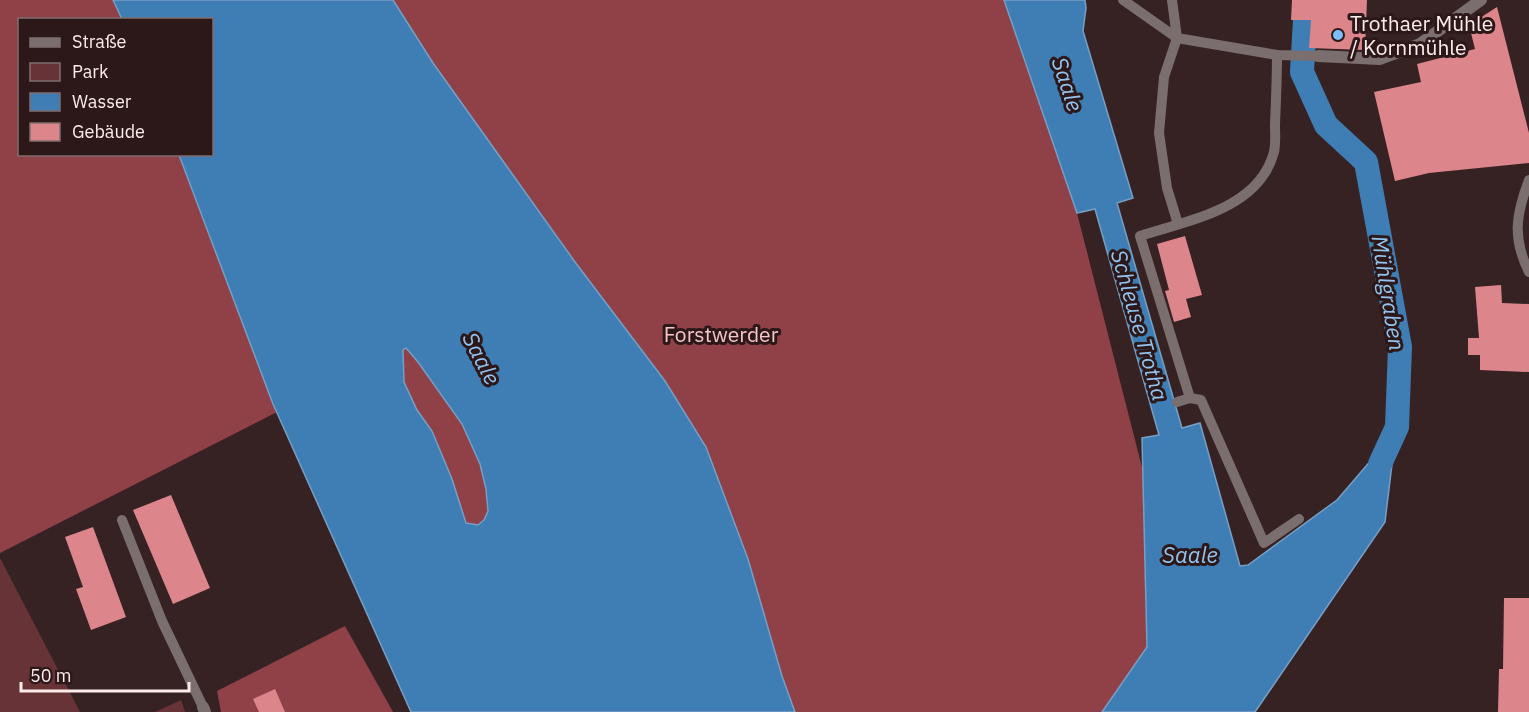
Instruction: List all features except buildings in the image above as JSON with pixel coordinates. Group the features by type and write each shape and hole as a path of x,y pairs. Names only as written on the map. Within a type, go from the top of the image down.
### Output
{"street":[{"path":"1318,56 1380,59 1420,44 1481,0"}],"lane":[{"path":"1123,0 1177,38 1277,55 1318,56"},
{"path":"1172,0 1177,38 1164,77 1159,133 1167,188 1178,224"},
{"path":"1190,398 1140,236 1230,204 1249,193 1263,175 1274,151 1277,55"},
{"path":"1529,180 1522,201 1517,231 1518,245 1529,272"},
{"path":"1176,402 1190,398 1201,400 1260,545 1299,519"},
{"path":"122,520 162,621 204,710"}],"green space":[{"path":"0,0 113,0 122,18 18,18 18,156 179,156 277,412 0,553"},
{"name":"Forstwerder","path":"393,0 1004,0 1077,213 1146,483 1147,647 1102,712 795,712 782,676 748,559 706,447 665,381 575,262 433,63"},
{"path":"406,348 462,424 480,464 488,511 484,520 477,525 466,523 452,479 432,431 417,410 404,382 403,350"},
{"path":"0,558 80,712 0,712"},
{"path":"345,626 393,712 221,712 217,691"},
{"path":"181,700 185,712 155,712"}],"water":[{"name":"Saale","path":"113,0 393,0 433,63 575,262 665,381 706,447 748,559 782,676 795,712 411,712 273,404 179,156 213,156 213,18 122,18","holes":["406,348 418,362 462,424 480,464 486,489 488,511 484,520 478,525 466,523 452,479 432,431 417,410 404,382 403,350"]},
{"path":"1004,0 1085,0 1083,31 1133,198 1117,203 1182,428 1200,423 1240,566 1248,565 1337,500 1396,431 1385,522 1255,712 1102,712 1147,647 1142,438 1159,435 1095,209 1077,213"}],"waterway":[{"name":"Mühlgraben","path":"1305,20 1302,72 1326,125 1366,162 1400,347 1397,427 1380,464"}],"place":[{"name":"Trothaer Mühle / Kornmühle","path":"1338,35"}],"water label":[{"name":"Schleuse Trotha","path":"1140,325"}]}
